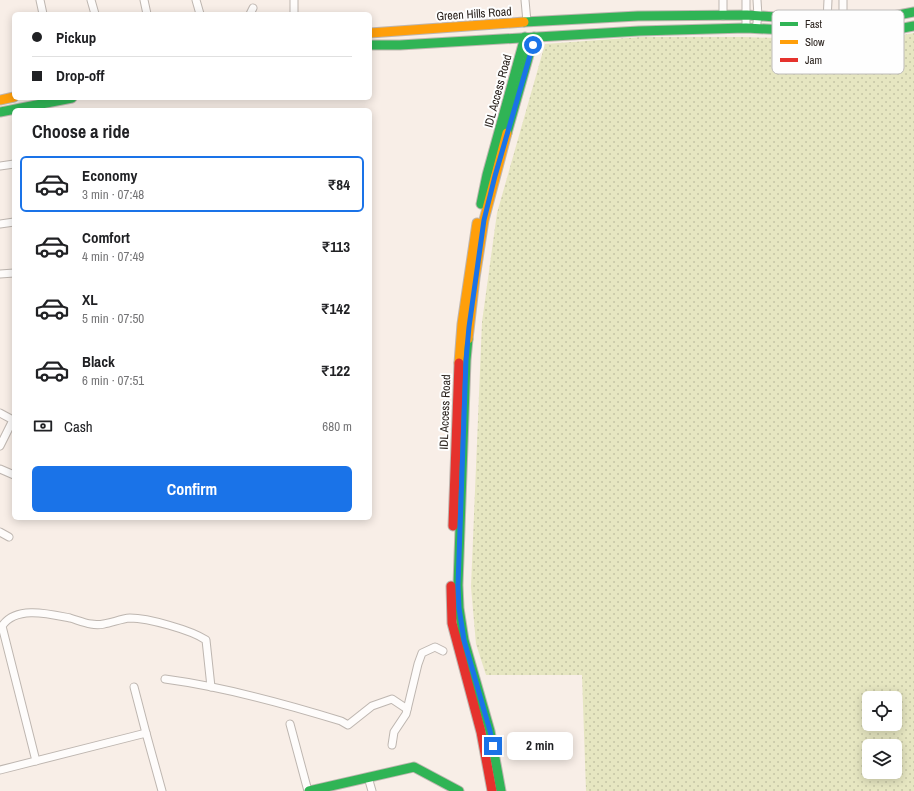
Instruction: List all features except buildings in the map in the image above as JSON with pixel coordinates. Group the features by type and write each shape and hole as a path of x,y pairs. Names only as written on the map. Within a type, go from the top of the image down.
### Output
{"street":[{"path":"40,0 43,12"},
{"path":"92,0 95,12"},
{"path":"144,0 147,12"},
{"path":"196,0 199,12"},
{"path":"294,0 294,12"},
{"path":"525,0 527,22"},
{"path":"723,0 723,16"},
{"path":"746,0 746,28"},
{"path":"756,29 758,16 757,0"},
{"path":"828,0 828,10"},
{"name":"Green Hills Road","path":"904,14 914,12"},
{"name":"Green Hills Road","path":"372,34 527,22 638,16 747,15 772,17"},
{"path":"904,28 914,26"},
{"path":"372,45 400,45 639,31 746,28 772,30"},
{"name":"IDL Access Road","path":"492,791 481,732 456,644 452,623 451,600 457,389 462,324 472,248 525,37"},
{"path":"501,791 490,731 464,640 459,608 458,585 465,388 469,327 491,175 534,37"},
{"path":"0,100 12,97"},
{"path":"28,108 63,100"},
{"path":"0,112 12,110"},
{"path":"0,166 12,164"},
{"path":"0,224 12,222"},
{"path":"0,273 12,273"},
{"path":"0,414 12,418"},
{"path":"0,446 12,420"},
{"path":"0,469 12,474"},
{"path":"0,532 9,537"},
{"path":"36,760 2,626 6,621 16,615 30,612 71,618 91,625 104,625 130,618 176,627 197,634 206,640 211,686"},
{"path":"392,746 394,732 406,714 422,652 435,648 443,651"},
{"path":"165,679 211,686 285,704 341,721 348,725 372,706 392,698 407,709"},
{"path":"134,687 162,791"},
{"path":"290,724 308,791 414,768 459,791"},
{"path":"0,770 146,733"},
{"path":"368,777 372,791"}],"green space":[{"path":"914,33 914,791 586,791 582,675 486,675 476,644 471,587 482,322 497,213 545,44 641,37 772,38 772,74 904,74 904,35"}],"traffic: fast":[{"path":"904,14 914,12"},
{"path":"524,22 638,16 747,15 772,17"},
{"path":"904,28 914,26"},
{"path":"372,45 400,45 639,31 746,28 772,29"},
{"path":"481,204 487,175 525,37"},
{"path":"507,133 534,37"},
{"path":"21,108 62,100"},
{"path":"0,112 12,110"},
{"path":"468,339 458,585 459,608 464,640 490,731 501,791"},
{"path":"309,791 414,767 459,791"}],"traffic: slow":[{"path":"372,33 524,22"},
{"path":"0,100 12,97"},
{"path":"468,339 484,220 507,133"},
{"path":"459,363 462,324 477,223"}],"traffic: jam":[{"path":"453,526 459,363"},
{"path":"451,586 452,623 481,732 492,791"}],"route":[{"path":"493,746 464,640 459,608 458,585 466,360 469,327 484,220 495,176 533,45"}]}
